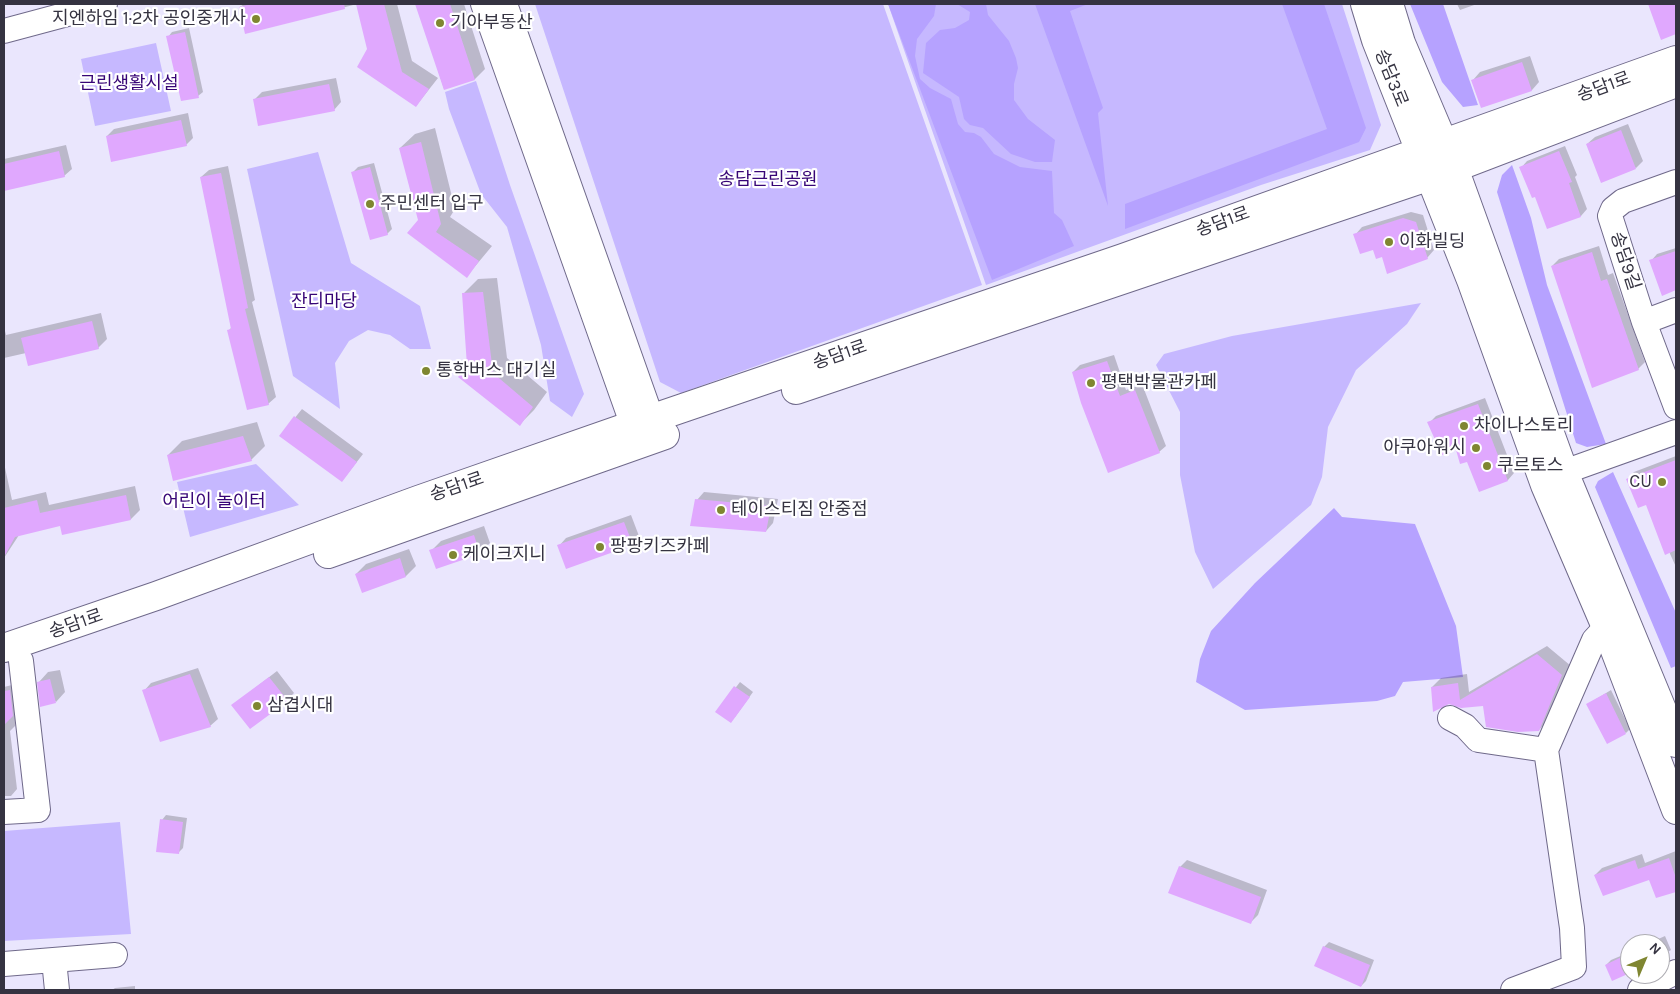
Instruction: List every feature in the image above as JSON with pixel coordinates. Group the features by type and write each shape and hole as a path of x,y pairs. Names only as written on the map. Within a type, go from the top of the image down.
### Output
{"main road":[{"name":"송담3로","path":"1365,4 1376,40 1437,160"},
{"name":"송담3로","path":"1389,4 1437,160"},
{"name":"송담1로","path":"1437,160 1676,60"},
{"name":"송담1로","path":"9,659 156,596 418,500 647,431 1123,258 1676,83"},
{"path":"1437,160 1564,472 1616,623 1676,810"},
{"path":"1437,160 1546,485 1676,743"}],"street":[{"path":"4,31 53,10 105,4"},
{"path":"483,4 647,431"},
{"path":"505,4 647,431"},
{"name":"송담9길","path":"1676,182 1623,201 1613,209 1610,216 1644,322 1676,407"},
{"path":"1644,322 1676,310"},
{"path":"1564,472 1676,432"},
{"path":"1513,990 1574,967 1572,928 1546,750 1594,640 1616,623"},
{"path":"4,812 38,810 9,659"},
{"path":"1450,718 1465,726 1478,740 1546,750"},
{"path":"4,964 114,955"},
{"path":"54,960 57,990"},
{"path":"1640,990 1676,972"}],"green space":[{"name":"송담근린공원","path":"535,4 883,4 982,285 681,393 660,382"},
{"path":"888,4 1342,4 1381,125 1370,150 1261,185 986,285"},
{"name":"근린생활시설","path":"156,43 171,111 95,126 81,59"},
{"path":"476,81 510,185 584,394 572,417 550,401 541,345 507,227 481,194 449,109 445,92"},
{"name":"잔디마당","path":"318,152 351,263 420,306 431,349 410,349 390,335 368,330 349,341 335,363 340,409 293,376 247,169"},
{"path":"1421,303 1407,324 1356,370 1328,427 1322,477 1311,505 1213,589 1195,552 1180,475 1180,412 1156,365 1164,354 1232,336"},
{"name":"어린이 놀이터","path":"256,464 299,505 190,537 177,482"},
{"path":"120,822 131,934 4,941 4,831"}],"shaded area":[{"path":"888,4 936,4 934,16 917,39 915,56 920,79 930,88 951,99 958,124 965,132 974,133 981,137 994,154 1020,167 1052,171 1054,213 1062,220 1074,246 992,280"},
{"path":"957,4 986,4 988,15 1009,41 1018,68 1014,84 1014,100 1028,119 1055,140 1052,162 1035,162 1011,154 983,128 970,125 964,119 959,97 923,73 926,43 940,30 955,28 969,20 970,12"},
{"path":"1035,4 1088,4 1070,11 1103,108 1098,113 1108,206"},
{"path":"1282,4 1324,4 1366,128 1359,142 1125,229 1125,204 1327,129"},
{"path":"1410,4 1443,4 1478,105 1463,107 1442,82"},
{"path":"1512,165 1531,218 1547,285 1606,444 1587,447 1576,443 1497,192 1502,175"},
{"path":"1613,472 1676,613 1676,666 1671,668 1595,487 1598,481"},
{"path":"1334,508 1342,517 1415,524 1456,626 1463,677 1403,682 1395,696 1377,701 1245,710 1196,682 1200,659 1211,631 1255,583"}],"building":[{"path":"251,4 344,4 345,9 245,34 239,7"},
{"path":"356,4 384,4 402,72 429,89 416,107 357,67 367,49"},
{"path":"415,4 450,4 475,80 444,90"},
{"path":"1648,4 1676,4 1676,34 1661,40"},
{"path":"185,32 199,98 181,101 166,36"},
{"path":"1522,62 1532,91 1481,108 1471,80"},
{"path":"329,84 335,111 258,126 253,99"},
{"path":"181,120 187,146 111,162 106,136"},
{"path":"1621,130 1636,169 1601,183 1586,144"},
{"path":"421,142 441,224 436,232 479,261 467,278 407,233 418,220 399,148"},
{"path":"59,151 65,177 4,191 4,164"},
{"path":"1559,151 1572,182 1569,183 1581,217 1547,229 1535,197 1532,198 1519,167"},
{"name":"주민센터 입구","path":"370,167 388,235 370,240 351,172"},
{"path":"221,173 248,308 245,309 269,405 247,410 227,330 231,329 200,177"},
{"name":"이화빌딩","path":"1403,218 1416,222 1428,259 1387,274 1382,257 1376,259 1373,250 1360,254 1353,234"},
{"path":"1676,251 1676,290 1662,296 1649,260"},
{"path":"1592,252 1601,281 1607,279 1639,370 1592,388 1551,266"},
{"path":"483,292 493,373 533,407 520,426 458,377 467,366 462,293"},
{"path":"92,321 99,349 28,366 21,338"},
{"path":"1107,361 1120,396 1135,390 1160,453 1108,473 1081,403 1072,372"},
{"path":"1478,404 1508,481 1479,492 1467,462 1460,464 1456,450 1442,455 1427,422"},
{"path":"294,416 357,462 342,482 279,436"},
{"path":"243,436 252,461 173,481 167,455"},
{"path":"1676,460 1676,550 1665,555 1646,505 1638,508 1626,479"},
{"path":"126,495 131,520 62,535 60,526 15,537 4,557 4,508 37,500 40,513"},
{"path":"695,499 771,506 766,532 690,526"},
{"path":"624,522 633,545 566,569 557,545"},
{"path":"474,535 480,554 436,569 429,550"},
{"path":"400,558 406,577 362,593 355,574"},
{"path":"1537,654 1562,675 1539,731 1518,732 1486,727 1483,706 1461,708 1449,704 1433,712 1431,687 1458,683 1460,700"},
{"path":"190,674 211,727 160,742 142,690"},
{"path":"269,677 288,701 250,729 231,705"},
{"path":"50,679 56,703 40,707 37,682"},
{"path":"734,686 750,697 731,723 715,712"},
{"path":"10,690 13,716 4,725 4,691"},
{"path":"1606,693 1626,734 1607,744 1586,704"},
{"path":"160,819 183,822 179,854 156,852"},
{"path":"1669,858 1676,878 1676,892 1656,898 1649,880 1603,896 1594,875 1635,860 1638,869"},
{"path":"1179,866 1261,897 1251,924 1168,893"},
{"path":"1323,946 1370,965 1361,987 1314,966"},
{"path":"1620,958 1620,977 1612,981 1605,965"}],"place":[{"name":"지엔하임 1·2차 공인중개사","path":"256,19"},
{"name":"기아부동산","path":"440,23"},
{"name":"주민센터 입구","path":"370,204"},
{"name":"이화빌딩","path":"1389,242"},
{"name":"통학버스 대기실","path":"426,371"},
{"name":"평택박물관카페","path":"1091,383"},
{"name":"차이나스토리","path":"1464,426"},
{"name":"아쿠아워시","path":"1476,448"},
{"name":"쿠르토스","path":"1487,466"},
{"name":"CU","path":"1662,482"},
{"name":"테이스티짐 안중점","path":"721,510"},
{"name":"팡팡키즈카페","path":"600,547"},
{"name":"케이크지니","path":"453,555"},
{"name":"삼겹시대","path":"257,706"}]}
